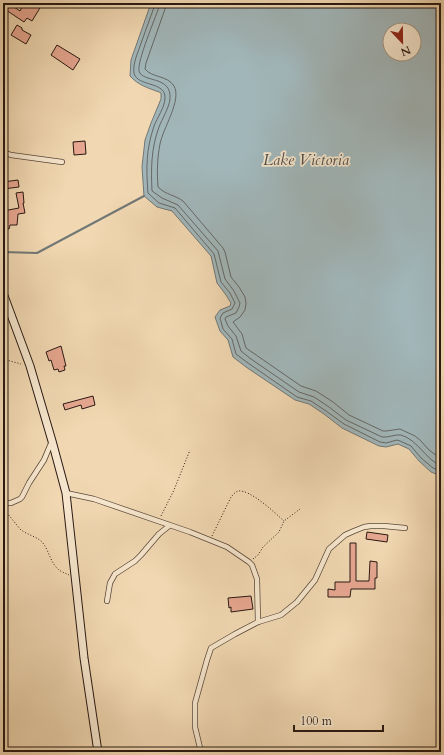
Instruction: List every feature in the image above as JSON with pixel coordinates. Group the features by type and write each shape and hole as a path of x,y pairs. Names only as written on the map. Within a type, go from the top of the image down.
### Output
{"street":[{"path":"3,152 11,155 62,162"},
{"path":"3,293 30,366 66,493 84,658 98,752"},
{"path":"3,503 11,503 22,497 44,460 52,441"},
{"path":"66,493 101,501 190,532 227,547 252,565 257,579 258,622"},
{"path":"107,601 110,583 115,574 135,561 159,534 170,526"},
{"path":"201,752 195,727 195,703 207,660 212,648 258,622 281,615 297,602 315,580 329,549 345,535 364,527 371,526 405,528"}],"path":[{"path":"3,359 30,366"},
{"path":"158,522 174,490 190,450"},
{"path":"210,540 231,497 238,491 259,499 284,521"},
{"path":"3,508 23,532 35,537 43,543 58,569 75,580"},
{"path":"249,562 258,555 262,547 279,532 284,521 300,509"}],"water":[{"name":"Lake Victoria","path":"151,3 441,3 441,476 431,472 409,449 398,444 386,447 379,446 342,428 309,404 295,400 233,357 228,340 220,331 215,317 220,310 230,306 231,303 217,283 211,256 172,211 157,207 144,196 142,167 145,140 161,99 161,93 147,88 130,76 131,60"}],"building":[{"path":"3,3 8,3 20,11 24,3 43,3 32,21 27,18 24,22 3,8"},
{"path":"17,25 31,35 26,44 11,35"},
{"path":"57,45 80,59 73,70 51,55"},
{"path":"85,141 86,154 74,155 73,142"},
{"path":"18,180 19,187 3,189 3,182"},
{"path":"23,192 25,213 18,214 17,225 10,225 9,229 3,229 3,211 19,208 16,193"},
{"path":"61,346 66,366 64,366 65,370 59,372 58,369 54,370 51,360 49,361 46,352"},
{"path":"93,396 95,405 82,409 81,405 65,410 63,404"},
{"path":"367,532 388,535 387,542 366,539"},
{"path":"350,543 356,543 356,581 369,581 370,561 377,562 375,589 351,589 350,597 328,597 328,589 335,590 335,582 350,582"},
{"path":"251,596 253,609 231,612 228,598"}],"waterway":[{"path":"3,252 37,253 144,196"}]}
